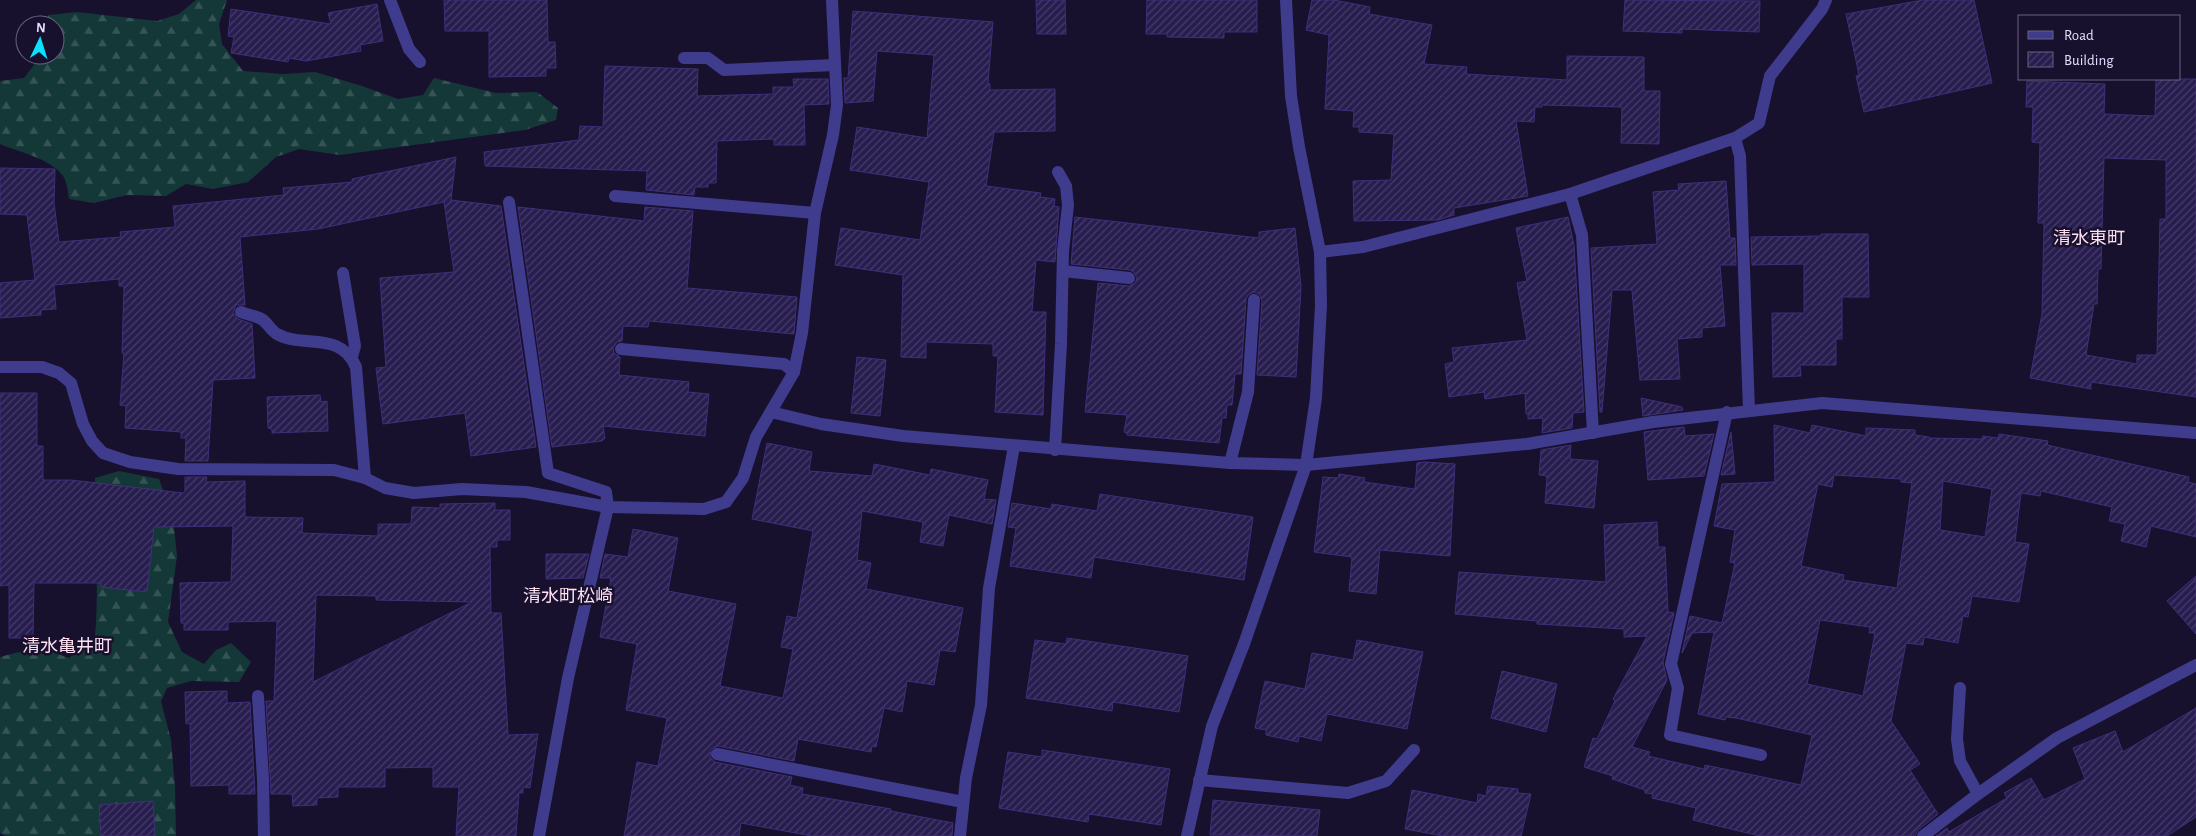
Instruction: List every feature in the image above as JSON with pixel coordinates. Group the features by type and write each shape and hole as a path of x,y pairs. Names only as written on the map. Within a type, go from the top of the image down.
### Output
{"street":[{"path":"390,0 409,49 420,62"},
{"path":"0,367 42,367 59,373 71,384 83,424 92,441 103,453 130,462 178,469 334,470 365,478 385,488 414,493 462,489 526,492 608,508 704,510 726,502 743,478 756,437 794,372 802,334 815,213 833,135 837,104 832,0"},
{"path":"1186,836 1212,726 1244,644 1306,465 1316,398 1322,305 1320,252 1291,96 1286,0"},
{"path":"1320,252 1363,247 1570,194 1735,138 1759,123 1770,76 1822,9 1826,0"},
{"path":"684,58 708,58 724,70 834,65"},
{"path":"1735,138 1740,156 1749,411"},
{"path":"1055,450 1063,270 1068,204 1066,186 1058,172"},
{"path":"1570,194 1582,235 1593,433"},
{"path":"615,196 815,213"},
{"path":"509,202 548,473 606,492 608,508 568,678 539,836"},
{"path":"1063,270 1129,278"},
{"path":"343,273 355,346 352,357"},
{"path":"1230,463 1248,392 1254,300"},
{"path":"241,312 262,320 277,334 330,343 352,357 356,366 365,478"},
{"path":"621,349 784,364 794,372"},
{"path":"771,412 821,424 904,436 1230,463 1306,465 1527,444 1727,412 1822,403 2196,433"},
{"path":"1727,412 1672,664 1678,688 1670,735 1761,755"},
{"path":"963,834 963,802 981,705 989,588 1014,446"},
{"path":"1923,836 2057,738 2196,665"},
{"path":"1960,688 1957,739 1960,761 1978,794"},
{"path":"258,696 264,836"},
{"path":"1199,780 1348,793 1386,780 1414,750"},
{"path":"717,754 963,802"}],"green space":[{"path":"196,0 227,0 219,24 222,44 243,71 283,74 315,72 398,99 423,95 434,78 496,93 537,92 558,108 556,120 525,130 340,155 299,149 276,157 248,182 213,189 186,184 166,196 127,195 94,203 69,199 63,176 51,165 43,160 0,144 0,81 24,78 34,65 65,65 65,15 49,15 77,12 157,21 179,14"},
{"path":"119,471 159,479 173,518 177,556 168,622 182,652 204,664 216,650 231,643 251,662 239,682 191,681 167,688 161,701 171,740 175,787 176,836 5,836 0,833 0,657 38,647 69,658 95,636 97,596 95,478"}],"building":[{"path":"444,0 547,0 548,42 555,42 556,68 546,68 546,76 489,77 489,31 445,31"},
{"path":"1036,0 1065,0 1066,34 1037,34"},
{"path":"1147,0 1257,0 1257,32 1224,32 1224,38 1167,37 1167,34 1146,34"},
{"path":"1312,0 1334,0 1370,7 1369,14 1432,25 1424,64 1467,67 1466,74 1567,80 1567,56 1644,57 1644,91 1660,91 1659,144 1621,143 1622,107 1542,105 1542,107 1535,107 1534,122 1516,121 1528,196 1454,208 1454,215 1438,220 1354,221 1353,181 1391,180 1394,134 1359,132 1359,127 1353,127 1354,111 1325,109 1329,35 1306,30"},
{"path":"1625,0 1760,1 1759,32 1682,29 1682,33 1623,31"},
{"path":"1923,0 1974,0 1992,83 1864,112 1856,76 1859,75 1846,14"},
{"path":"377,4 383,41 360,45 361,51 306,61 289,58 288,62 231,53 234,37 228,36 231,9 331,24 328,13"},
{"path":"853,11 993,22 988,83 990,84 990,90 1055,89 1055,131 994,132 986,186 1041,193 1040,197 1055,199 1054,206 1059,207 1055,262 1036,260 1032,312 1046,312 1043,415 995,412 998,356 993,356 993,344 926,342 926,358 901,357 903,275 835,265 841,228 920,240 929,182 850,170 857,127 927,138 934,55 877,51 873,101 845,103 844,78 848,78"},
{"path":"605,66 698,69 697,96 773,94 773,87 794,87 793,79 828,79 829,104 804,105 805,145 774,145 774,139 717,141 716,183 708,183 708,187 695,187 694,195 646,190 647,171 485,166 484,152 579,140 580,126 603,127"},
{"path":"2196,79 2196,397 2091,382 2091,389 2030,378 2042,314 2044,223 2038,223 2040,143 2032,142 2033,107 2026,107 2027,81 2105,84 2104,114 2155,116 2156,80","holes":["2104,158 2166,160 2166,219 2160,219 2157,355 2137,355 2137,364 2086,355 2094,304 2097,304 2098,269 2101,269"]},
{"path":"456,157 451,200 501,206 536,447 471,456 465,413 383,424 376,368 386,367 380,278 454,272 444,202 318,229 240,237 245,305 236,305 233,313 238,319 252,324 255,378 213,380 208,461 185,461 186,438 181,438 181,432 125,428 126,406 120,405 124,353 122,353 124,286 119,286 119,279 54,285 56,309 41,310 41,315 0,318 0,283 35,280 27,215 0,214 0,168 55,169 54,203 59,242 121,237 120,232 175,227 173,206 284,195 283,188 352,182 352,179"},
{"path":"1726,181 1730,238 1735,238 1736,265 1720,265 1725,326 1702,328 1702,337 1677,339 1680,379 1640,380 1632,290 1612,290 1602,412 1600,412 1591,248 1657,244 1653,192 1679,190 1678,184"},
{"path":"518,207 644,221 645,207 693,211 687,288 797,297 794,334 649,321 648,327 623,326 622,341 617,342 613,348 614,353 620,357 619,375 689,382 688,392 709,394 705,436 603,426 605,438 602,441 552,447"},
{"path":"1075,217 1259,238 1259,232 1295,228 1301,286 1296,377 1257,375 1262,301 1259,294 1254,292 1248,295 1246,299 1241,374 1235,374 1232,405 1227,405 1226,418 1222,418 1219,443 1127,435 1124,432 1127,415 1085,412 1098,283 1129,286 1135,283 1137,278 1134,272 1130,270 1071,264"},
{"path":"1568,217 1574,245 1584,412 1573,413 1572,428 1542,433 1543,418 1528,419 1525,393 1485,399 1484,392 1449,397 1445,364 1454,362 1452,348 1527,340 1517,283 1527,281 1516,228"},
{"path":"1821,234 1868,234 1869,297 1842,297 1842,339 1836,339 1836,365 1800,365 1801,376 1773,377 1772,313 1804,313 1804,264 1752,265 1751,237 1821,236"},
{"path":"857,357 886,360 880,416 851,413"},
{"path":"0,393 37,393 37,446 43,446 43,480 71,480 183,493 185,491 185,477 207,477 206,482 245,481 245,517 303,518 302,533 378,536 378,524 411,524 412,507 440,508 440,504 495,503 495,510 510,510 510,540 497,540 497,547 490,547 491,613 501,613 508,735 538,734 530,788 523,787 523,793 519,793 516,836 456,836 459,787 433,787 433,767 385,768 385,787 338,787 338,797 317,798 317,805 293,806 292,794 271,794 266,701 274,701 277,621 228,622 228,630 184,630 184,623 181,623 180,583 231,582 233,526 154,527 147,592 101,587 101,583 34,583 33,638 9,638 9,585 0,586","holes":["316,595 376,596 376,600 472,602 313,682"]},
{"path":"320,395 321,402 327,401 328,431 272,433 272,429 268,428 267,397"},
{"path":"1641,398 1682,407 1683,410 1643,416"},
{"path":"1774,425 1810,433 1812,425 1866,436 1866,428 1915,430 1915,435 1929,438 1982,439 1983,436 1998,438 1999,434 2048,441 2047,445 2189,477 2188,482 2196,484 2196,537 2151,526 2146,547 2121,541 2125,524 2109,521 2112,507 2041,491 2040,496 2021,493 2015,542 2029,544 2019,602 1972,596 1968,617 1963,616 1958,643 1924,637 1923,645 1906,643 1891,721 1920,764 1910,770 1938,814 1918,830 1915,836 1760,836 1693,820 1696,808 1652,798 1653,794 1645,793 1645,790 1612,779 1613,776 1584,767 1593,738 1597,739 1615,701 1613,699 1647,636 1624,637 1624,629 1537,624 1537,621 1455,614 1459,572 1606,582 1604,525 1657,522 1658,547 1665,547 1668,612 1674,613 1663,662 1667,680 1632,747 1650,752 1648,756 1704,769 1705,765 1801,785 1812,735 1736,718 1726,717 1725,720 1698,714 1714,632 1692,633 1682,653 1690,616 1722,623 1735,563 1730,562 1735,530 1714,526 1722,484 1775,482","holes":["1834,475 1901,479 1901,482 1912,483 1897,588 1843,580 1844,575 1801,566 1818,484 1832,487","1943,481 1992,489 1985,537 1940,530","1820,620 1870,627 1869,633 1875,633 1863,696 1807,684"]},
{"path":"1684,427 1685,436 1714,434 1704,476 1648,480 1644,432"},
{"path":"1731,432 1735,474 1721,475"},
{"path":"767,443 812,452 809,471 872,476 874,464 930,475 931,469 988,480 984,499 996,500 992,524 949,515 943,546 920,542 923,522 862,511 857,560 871,563 866,589 963,608 955,652 940,650 934,685 907,681 902,712 884,708 876,747 872,746 871,752 798,739 794,761 718,746 711,749 710,757 715,762 792,777 790,785 803,788 802,794 891,809 891,811 953,823 952,836 812,836 741,823 739,836 624,836 637,762 658,766 667,718 626,710 637,644 600,637 611,578 600,578 605,554 628,557 633,529 678,538 668,591 736,604 720,686 783,698 793,649 781,647 787,616 797,618 813,531 752,519"},
{"path":"1571,445 1570,459 1598,461 1594,508 1545,503 1547,476 1539,475 1541,450"},
{"path":"1417,463 1455,464 1450,556 1380,550 1376,594 1349,591 1352,557 1314,552 1323,477 1338,478 1339,474 1365,478 1364,482 1415,489"},
{"path":"1100,494 1253,517 1244,580 1094,557 1091,578 1010,566 1016,528 1008,527 1012,503 1051,509 1052,504 1097,511"},
{"path":"546,554 589,554 583,578 546,579"},
{"path":"2196,576 2196,634 2167,601"},
{"path":"1067,638 1188,656 1179,712 1113,702 1112,711 1026,698 1035,640 1066,644"},
{"path":"1357,640 1423,652 1407,729 1327,714 1321,741 1299,736 1298,742 1266,735 1266,730 1255,728 1265,681 1305,689 1312,653 1353,660"},
{"path":"1502,671 1557,684 1546,732 1491,718"},
{"path":"227,691 227,703 250,702 255,794 229,794 229,785 191,786 190,723 186,724 185,692"},
{"path":"2196,708 2196,817 2167,836 1936,836 1947,828 1949,832 2007,798 2004,793 2031,778 2044,800 2085,779 2073,748 2115,731 2123,752"},
{"path":"1042,750 1170,769 1161,825 1089,814 1088,822 999,808 1008,752 1042,757"},
{"path":"1488,786 1518,789 1518,793 1531,794 1521,836 1443,836 1405,829 1412,790 1477,803 1478,794 1486,796"},
{"path":"1213,800 1320,810 1317,836 1210,835"},
{"path":"153,801 155,836 101,836 99,805"}],"district":[{"name":"清水東町","path":"2089,239"},
{"name":"清水町松崎","path":"568,597"},
{"name":"清水亀井町","path":"67,647"}]}
